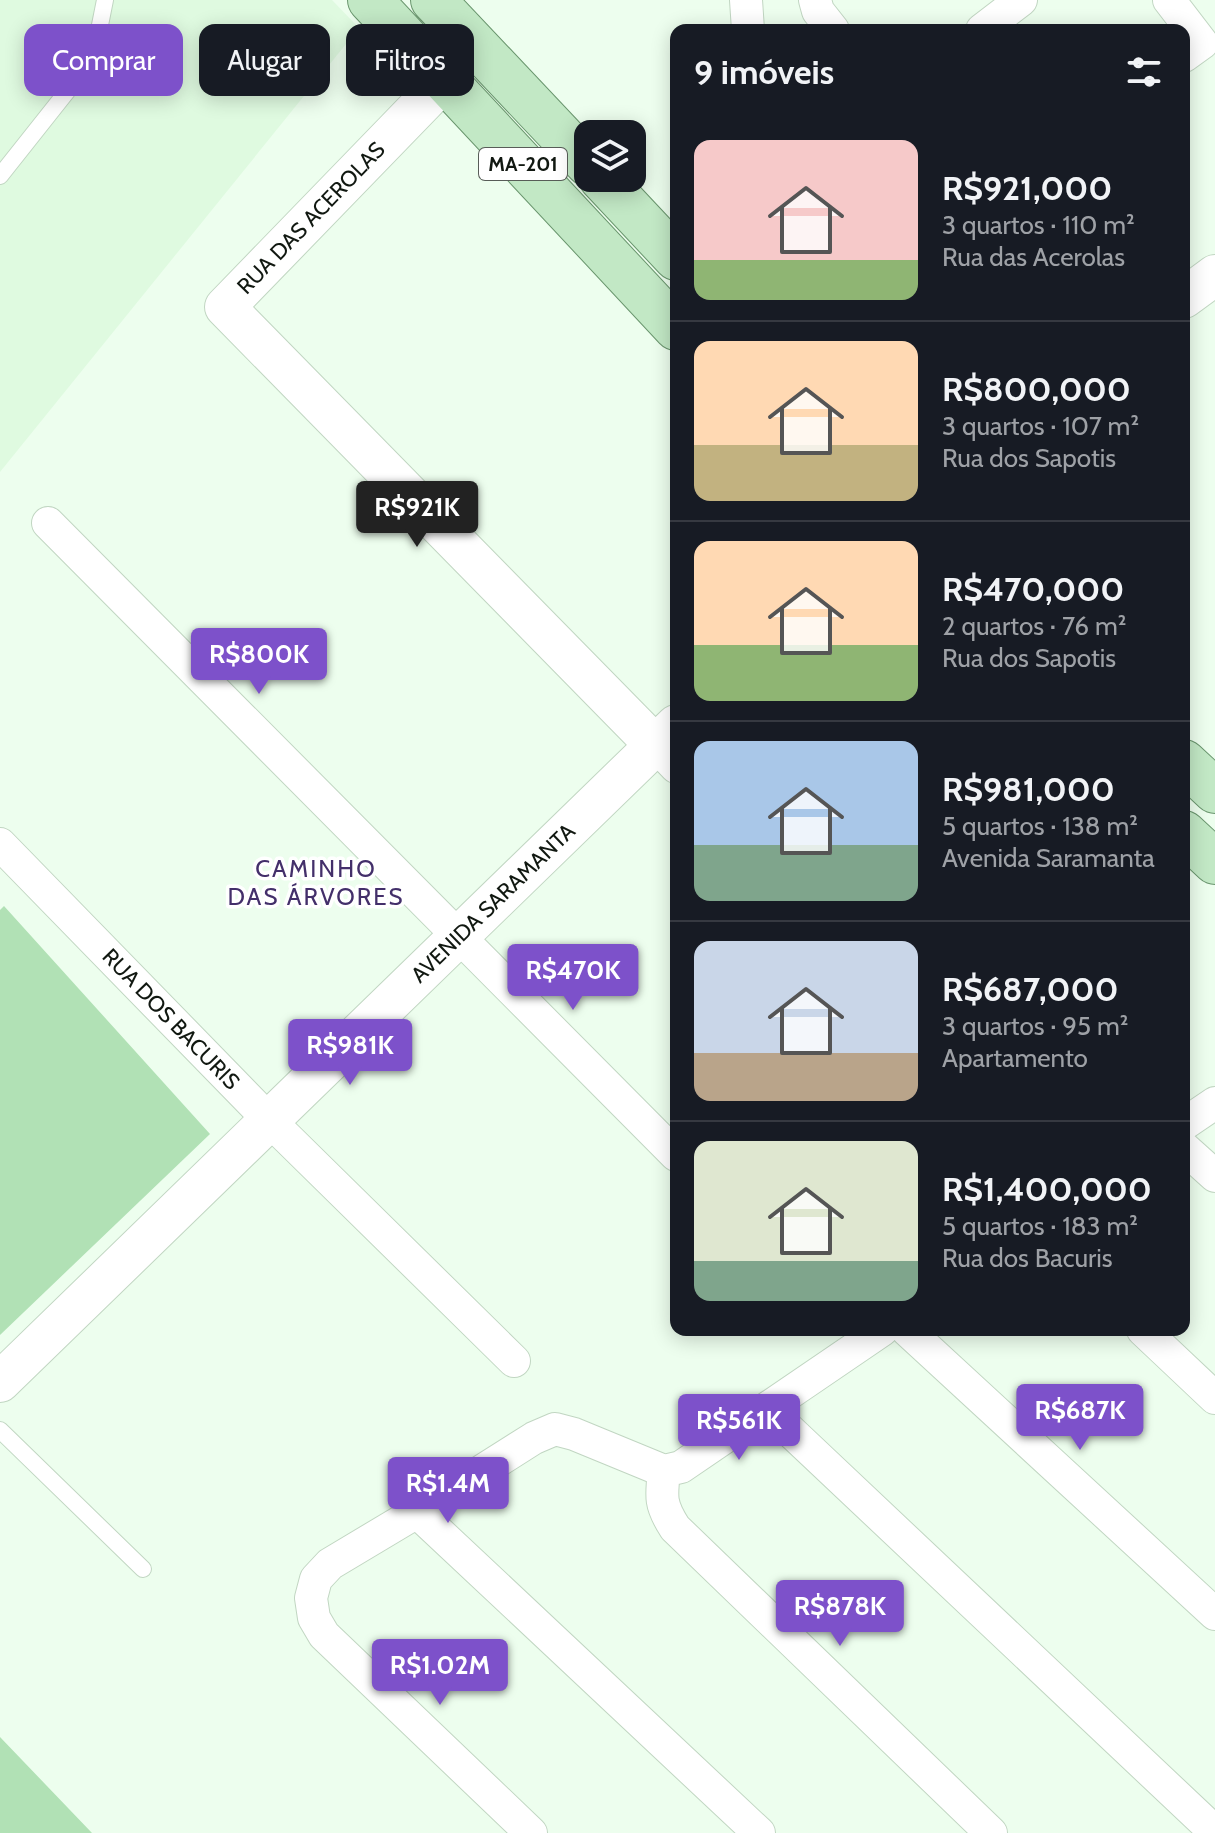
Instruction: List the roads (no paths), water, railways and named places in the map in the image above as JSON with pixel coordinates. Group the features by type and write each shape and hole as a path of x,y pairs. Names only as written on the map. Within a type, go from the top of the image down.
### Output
{"main road":[{"name":"MA-201","path":"370,0 392,24"},
{"name":"MA-201","path":"433,0 574,149"},
{"name":"MA-201","path":"460,96 670,322"},
{"path":"614,192 670,252"},
{"path":"1190,768 1215,791"},
{"path":"1190,839 1215,862"}],"street":[{"path":"746,0 748,24"},
{"path":"815,0 818,11 828,24"},
{"path":"990,24 1021,0"},
{"path":"1169,0 1187,24"},
{"path":"1190,27 1202,43 1190,52"},
{"name":"RUA DAS ACEROLAS","path":"429,96 225,307 669,746"},
{"path":"1190,294 1215,275"},
{"path":"48,523 670,1149"},
{"name":"AVENIDA SARAMANTA","path":"0,1382 459,936 669,746"},
{"name":"RUA DOS BACURIS","path":"0,844 269,1120 514,1361"},
{"path":"1190,1120 1215,1103"},
{"path":"1190,1153 1215,1176"},
{"path":"531,1833 324,1635 314,1618 311,1598 316,1579 330,1564 534,1438 555,1429 664,1471 681,1467 873,1336"},
{"path":"914,1336 1215,1614"},
{"path":"1149,1336 1215,1398"},
{"path":"767,1409 1215,1832"},
{"path":"664,1471 661,1496 666,1514 675,1528 991,1833"},
{"path":"417,1512 759,1833"}],"lane":[{"path":"0,176 6,156 84,70 99,30 105,0"},
{"path":"0,1430 143,1569"}],"district":[{"name":"CAMINHO DAS ÁRVORES","path":"316,882"}]}
